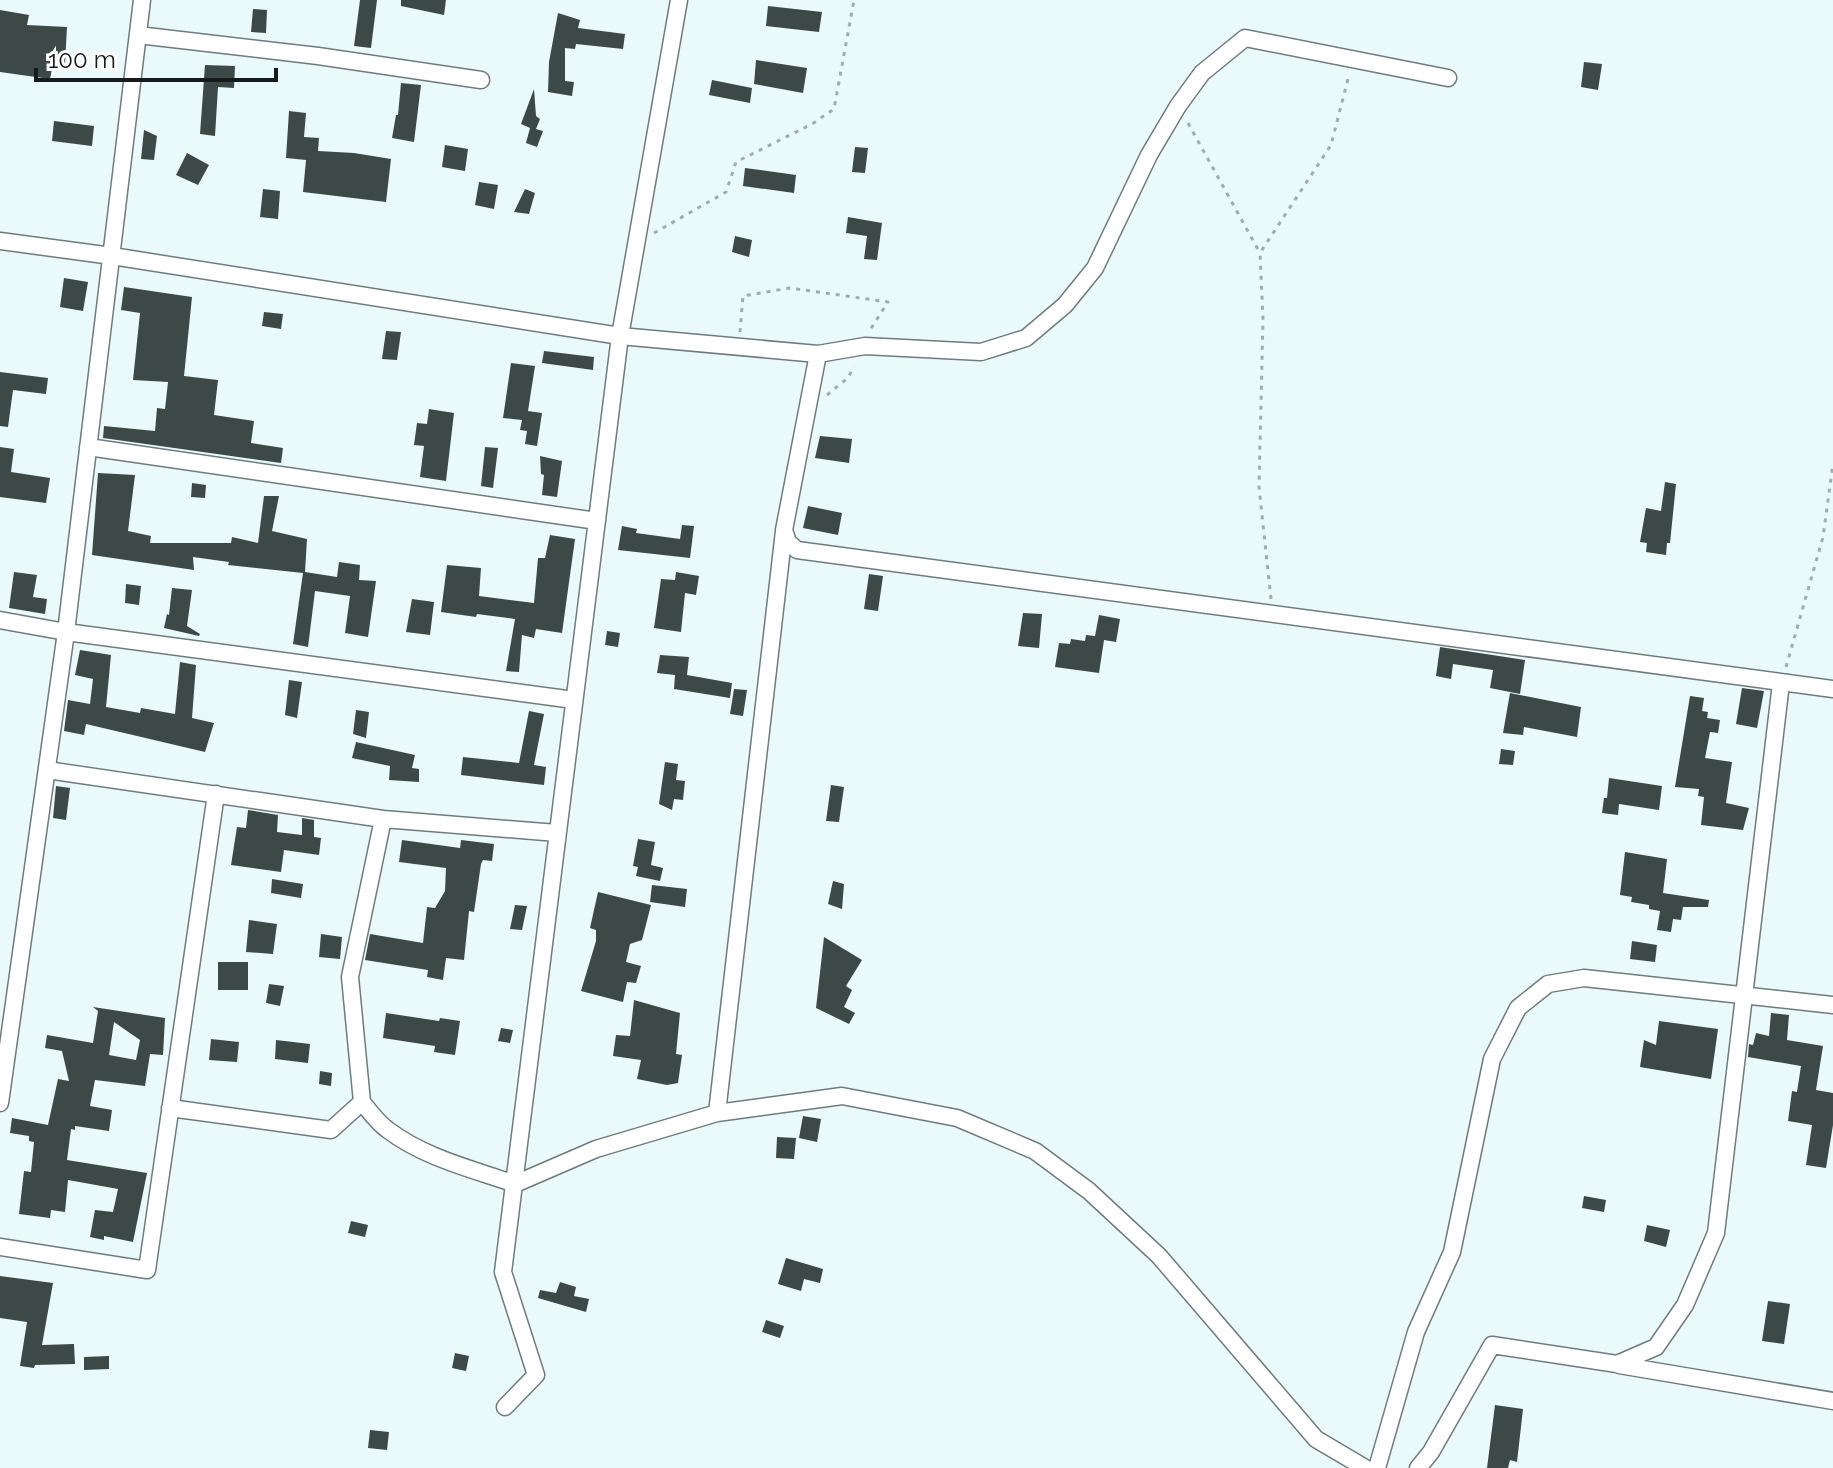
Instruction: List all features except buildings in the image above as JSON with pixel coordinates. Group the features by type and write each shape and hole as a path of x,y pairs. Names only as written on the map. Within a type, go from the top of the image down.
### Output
{"street":[{"path":"0,1103 66,632 142,0"},
{"path":"505,1407 536,1375 503,1272 620,336 679,0"},
{"path":"138,35 318,56 481,80"},
{"path":"0,241 620,336 818,354 860,347 981,352 1026,338 1065,305 1095,268 1149,155 1178,106 1202,73 1245,38 1448,78"},
{"path":"717,1113 784,530 818,354"},
{"path":"88,447 597,521"},
{"path":"784,530 788,542 797,550 1833,689"},
{"path":"0,620 66,632 574,700"},
{"path":"1617,1364 1656,1347 1685,1305 1716,1233 1781,683"},
{"path":"47,770 383,819 557,833"},
{"path":"0,1247 147,1270 216,794"},
{"path":"383,819 350,977 362,1102 384,1128 409,1145 515,1184 596,1149 717,1113 842,1096 957,1118 1035,1151 1089,1191 1159,1256 1316,1439 1365,1468"},
{"path":"1377,1468 1416,1332 1452,1252 1492,1059 1518,1008 1548,984 1584,978 1833,1005"},
{"path":"170,1108 331,1130 362,1102"},
{"path":"1418,1468 1431,1452 1492,1345 1833,1401"}],"path":[{"path":"648,237 726,192 736,162 812,124 834,109 854,0"},
{"path":"1260,253 1331,145 1352,59"},
{"path":"1178,106 1260,253 1263,319 1259,487 1273,614"},
{"path":"738,348 743,296 790,288 888,302 860,347 849,377 807,411"},
{"path":"1781,683 1823,537 1833,464"}]}
